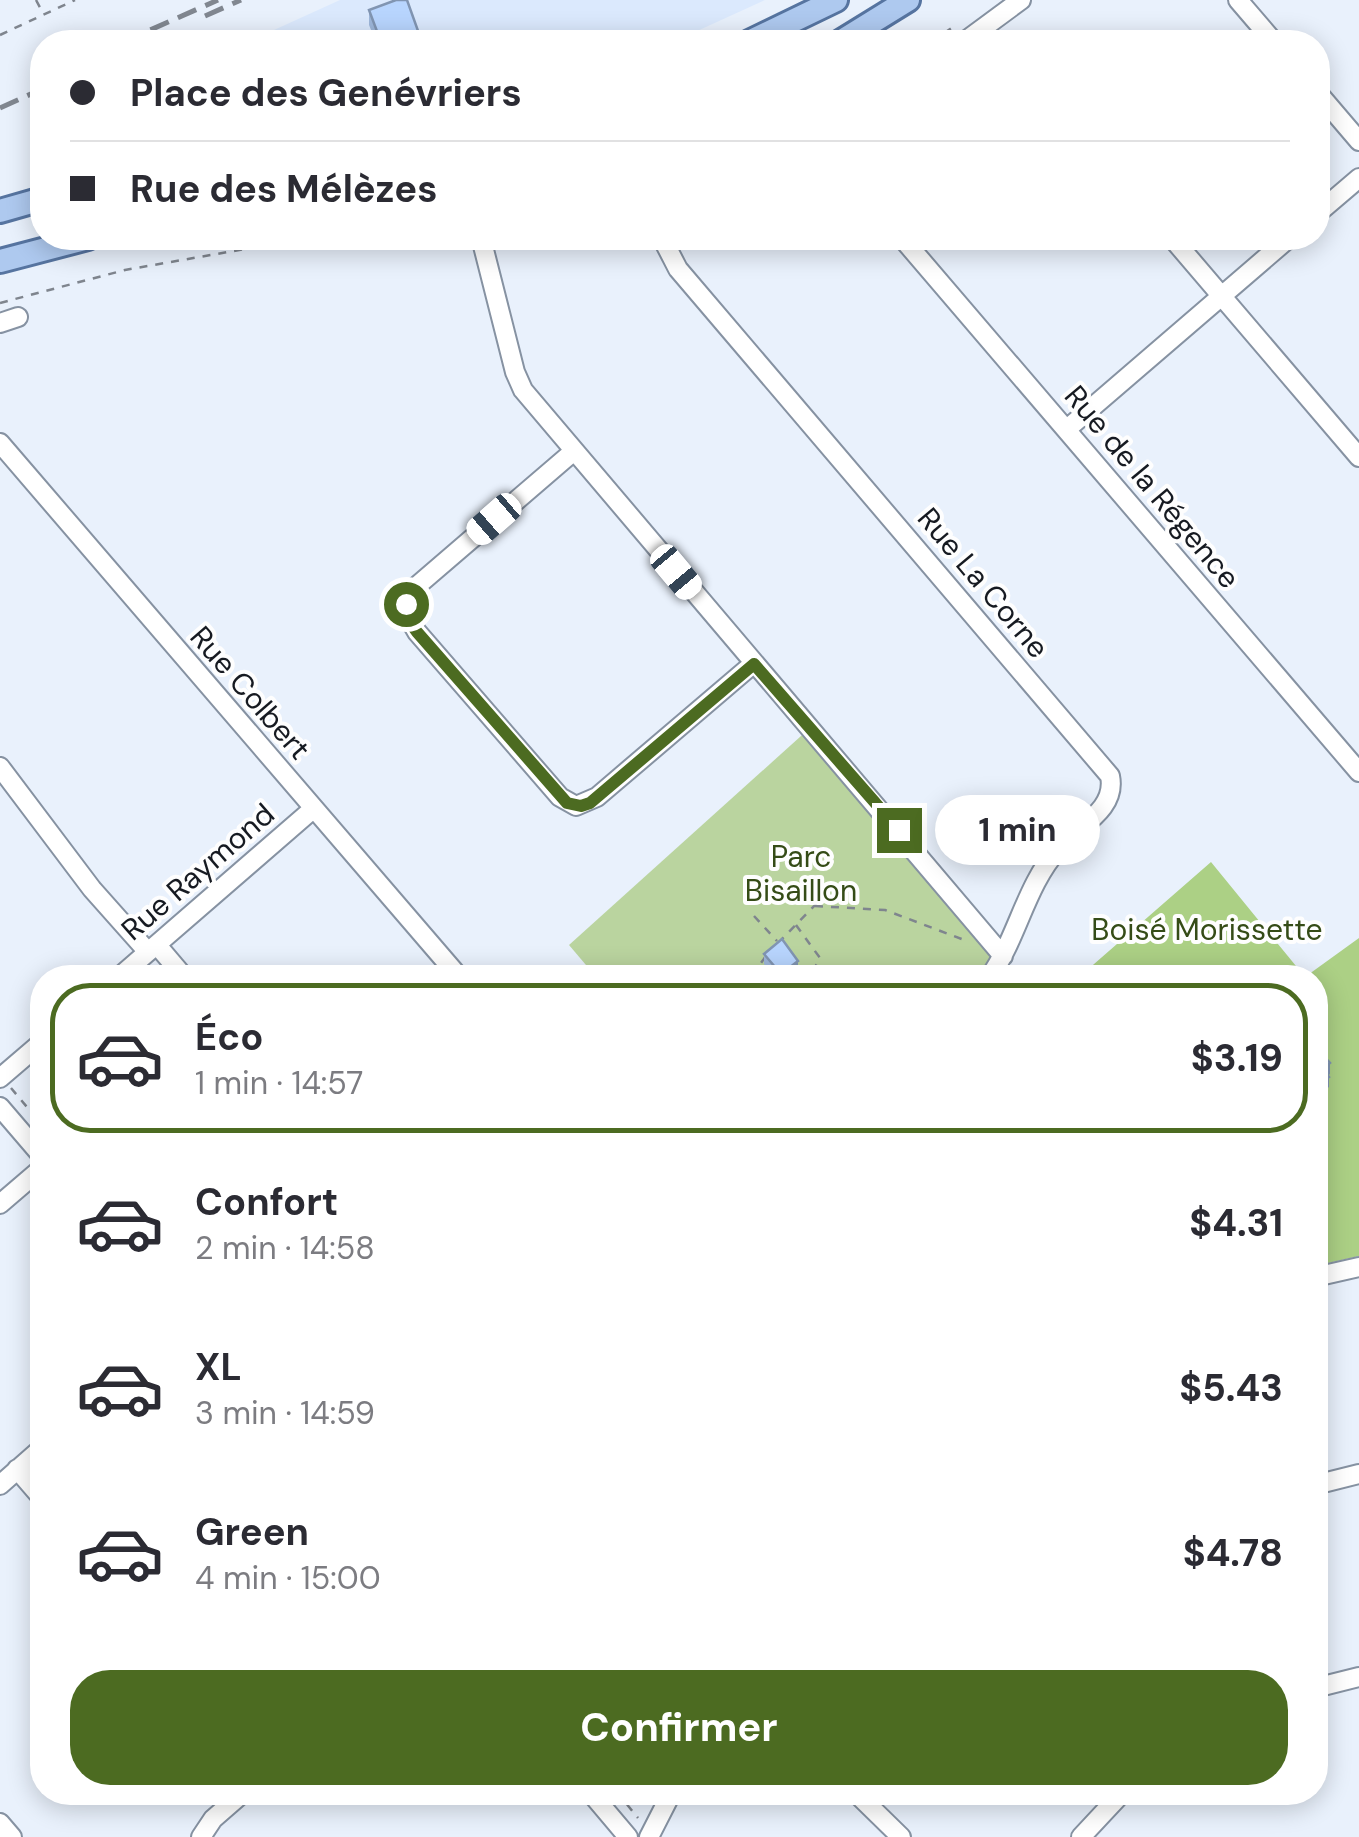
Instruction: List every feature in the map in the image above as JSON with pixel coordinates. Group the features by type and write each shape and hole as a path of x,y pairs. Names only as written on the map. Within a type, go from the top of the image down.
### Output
{"main road":[{"path":"774,30 836,0"},
{"path":"859,30 908,0"},
{"path":"0,211 30,203"},
{"path":"0,262 44,250"}],"street":[{"path":"980,30 1021,0"},
{"path":"1238,0 1264,30"},
{"path":"1330,107 1359,141"},
{"path":"1330,203 1359,178"},
{"path":"484,250 517,379 1003,956"},
{"name":"Rue La Corne","path":"668,250 678,268 1110,776 1112,791 1106,804 1036,876 997,965"},
{"name":"Rue de la Régence","path":"912,250 1359,772"},
{"path":"1183,250 1359,456"},
{"path":"1067,429 1275,250"},
{"name":"Rue Colbert","path":"0,444 449,965"},
{"path":"574,451 412,591 406,613 417,632 560,797 576,806 597,798 754,664"},
{"path":"0,768 92,889 171,965"},
{"name":"Rue Raymond","path":"133,965 314,809"},
{"path":"6,1084 30,1056"},
{"path":"0,1107 30,1142"},
{"path":"0,1204 30,1178"},
{"path":"1328,1273 1359,1267"},
{"path":"0,1484 30,1458"},
{"path":"18,1469 30,1484"},
{"path":"1328,1482 1359,1474"},
{"path":"1328,1684 1359,1676"},
{"path":"200,1837 229,1805"},
{"path":"601,1805 628,1837"},
{"path":"649,1837 665,1805"},
{"path":"868,1805 901,1837"},
{"path":"1080,1837 1111,1805"},
{"path":"0,1822 12,1837"}],"path":[{"path":"36,0 44,14"},
{"path":"0,35 75,0"},
{"path":"0,304 143,266 237,250"},
{"path":"762,965 778,942 824,898"},
{"path":"815,906 884,910 970,942"},
{"path":"754,916 778,942"},
{"path":"796,924 820,958 816,965"},
{"path":"6,1084 30,1111"},
{"path":"627,1805 634,1813"}],"shaded area":[{"path":"340,0 765,0 699,30 274,30"}],"green space":[{"name":"Parc Bisaillon","path":"811,727 1003,956 997,965 586,965 569,945"},
{"name":"Boisé Morissette","path":"1211,862 1295,965 1093,965"},
{"name":"Boisé Morissette","path":"1359,938 1359,1256 1328,1263 1328,965 1322,965"}],"building":[{"path":"407,0 418,30 376,30 369,10"},
{"path":"782,939 798,961 793,965 773,965 764,954"}],"railway":[{"path":"150,30 218,0"},
{"path":"205,16 241,0"},
{"path":"0,108 30,94"}],"route":[{"path":"406,604 407,618 417,632 567,803 590,803 754,664 899,830"}]}
